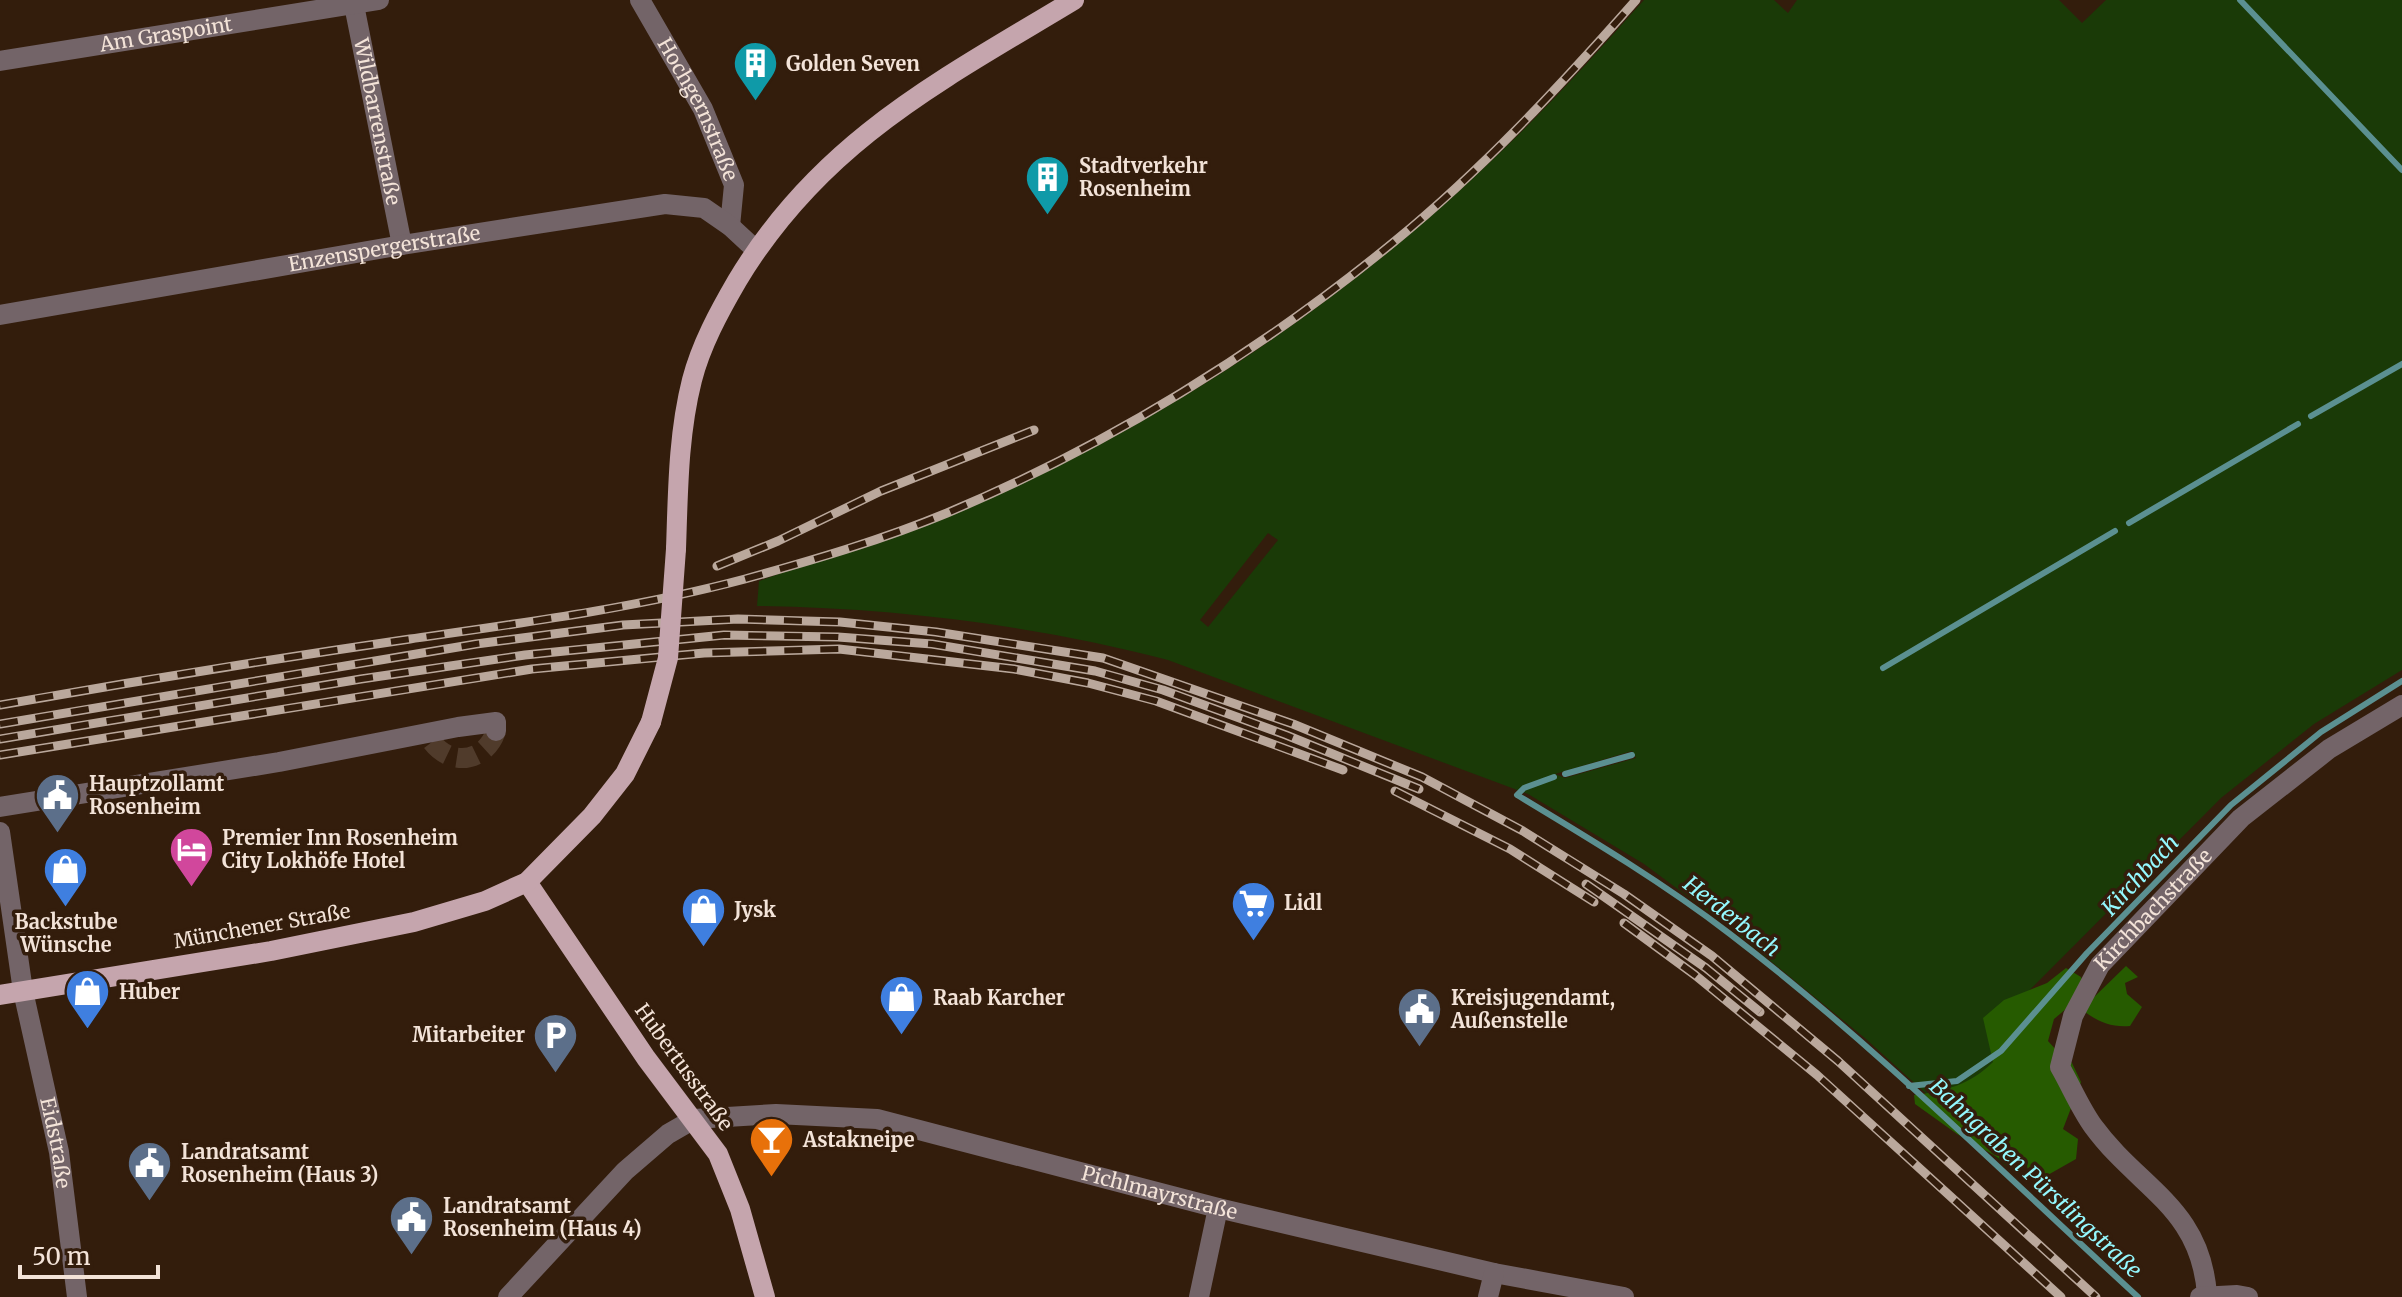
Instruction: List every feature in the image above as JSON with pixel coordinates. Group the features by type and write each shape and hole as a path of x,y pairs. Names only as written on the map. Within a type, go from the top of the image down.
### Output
{"main road":[{"path":"527,882 592,816 625,774 651,722 668,658 682,430 693,378 716,317 756,250 794,201 862,136 907,103 1074,0"},
{"name":"Münchener Straße","path":"0,995 271,951 414,922 485,901 527,882"},
{"name":"Hubertusstraße","path":"527,882 646,1058 694,1119 723,1164 747,1231 765,1297"}],"street":[{"name":"Am Graspoint","path":"0,61 379,0"},
{"name":"Hochgernstraße","path":"640,0 703,109 734,185 730,226"},
{"name":"Wildbarrenstraße","path":"353,2 402,245"},
{"name":"Enzenspergerstraße","path":"0,315 402,245 665,204 704,208 756,250"},
{"name":"Kirchbachstraße","path":"2203,1296 2200,1254 2187,1226 2171,1205 2093,1126 2060,1067 2073,1016 2100,965 2241,818 2329,749 2402,705"},
{"path":"0,807 429,738 496,722 496,731"},
{"name":"Eidstraße","path":"0,832 23,991 59,1152 77,1297"},
{"name":"Pichlmayrstraße","path":"694,1119 776,1114 877,1119 1218,1208 1494,1273 1624,1297"},
{"path":"508,1297 625,1171 668,1134 694,1119"},
{"path":"1199,1297 1218,1208"},
{"path":"1488,1297 1494,1273"},
{"path":"2203,1296 2248,1297"}],"green space":[{"path":"1644,0 1774,0 1788,13 1797,0 2059,0 2082,23 2106,0 2402,0 2402,670 2314,724 2221,798 1991,1029 2063,1116 2007,1167 1866,1039 1729,927 1644,864 1528,794 1168,660 1067,637 964,621 860,610 757,606 759,581 938,518 1043,473 1162,410 1276,337 1384,256 1485,167","holes":["1268,533 1278,540 1208,627 1200,620","1632,751 1636,758 1565,778 1555,774"]},
{"path":"2126,966 2138,977 2125,983 2127,994 2142,1007 2130,1026 2100,1021 2073,1003 2054,1019 2048,1041 2072,1063 2081,1082 2063,1129 2078,1139 2076,1159 2039,1180 2029,1175 2026,1161 2004,1161 1957,1134 1915,1104 1914,1095 1956,1086 1993,1062 1983,1018 2004,1000 2047,983 2066,968 2081,977 2090,1001"}],"waterway":[{"path":"2240,0 2402,170"},
{"path":"2311,416 2402,364"},
{"path":"2129,523 2298,424"},
{"path":"1883,668 2115,531"},
{"name":"Kirchbach","path":"1909,1086 1957,1081 2001,1051 2087,953 2231,805 2321,732 2402,681"},
{"path":"1565,774 1632,755"},
{"name":"Herderbach","path":"1554,777 1524,788 1517,795 1678,897 1783,976 1938,1111 2138,1297"}],"tunnel":[{"path":"432,742 449,755 468,758 485,749 496,731"}],"railway":[{"path":"0,705 256,662 579,614 662,598 822,557 947,513 1066,458 1181,393 1237,358 1344,282 1428,213 1490,156 1636,0"},
{"path":"717,566 778,541 881,491 1034,430"},
{"path":"0,724 476,644 623,625 738,619 840,622 936,632 1103,658 1293,724 1422,777 1523,831 1624,894 1712,956 1838,1061 2096,1297"},
{"path":"0,739 525,655 724,635 838,637 932,644 1095,671 1163,690 1419,789"},
{"path":"0,755 532,669 704,653 839,649 1014,669 1088,683 1156,701 1343,770"},
{"path":"1395,791 1510,849 1594,902"},
{"path":"1586,884 1706,968 1760,1012"},
{"path":"1624,923 1695,975 1817,1075 2061,1297"}],"place":[{"name":"Golden Seven","path":"755,103"},
{"name":"Stadtverkehr Rosenheim","path":"1048,217"},
{"name":"Hauptzollamt Rosenheim","path":"58,834"},
{"name":"Premier Inn Rosenheim City Lokhöfe Hotel","path":"191,889"},
{"name":"Backstube Wünsche","path":"66,909"},
{"name":"Lidl","path":"1253,942"},
{"name":"Jysk","path":"703,949"},
{"name":"Huber","path":"88,1031"},
{"name":"Raab Karcher","path":"902,1037"},
{"name":"Kreisjugendamt, Außenstelle","path":"1420,1048"},
{"name":"Mitarbeiter","path":"556,1074"},
{"name":"Astakneipe","path":"772,1179"},
{"name":"Landratsamt Rosenheim (Haus 3)","path":"150,1203"},
{"name":"Landratsamt Rosenheim (Haus 4)","path":"412,1256"}],"water label":[{"name":"Bahngraben Pürstlingstraße","path":"2036,1178"}]}
